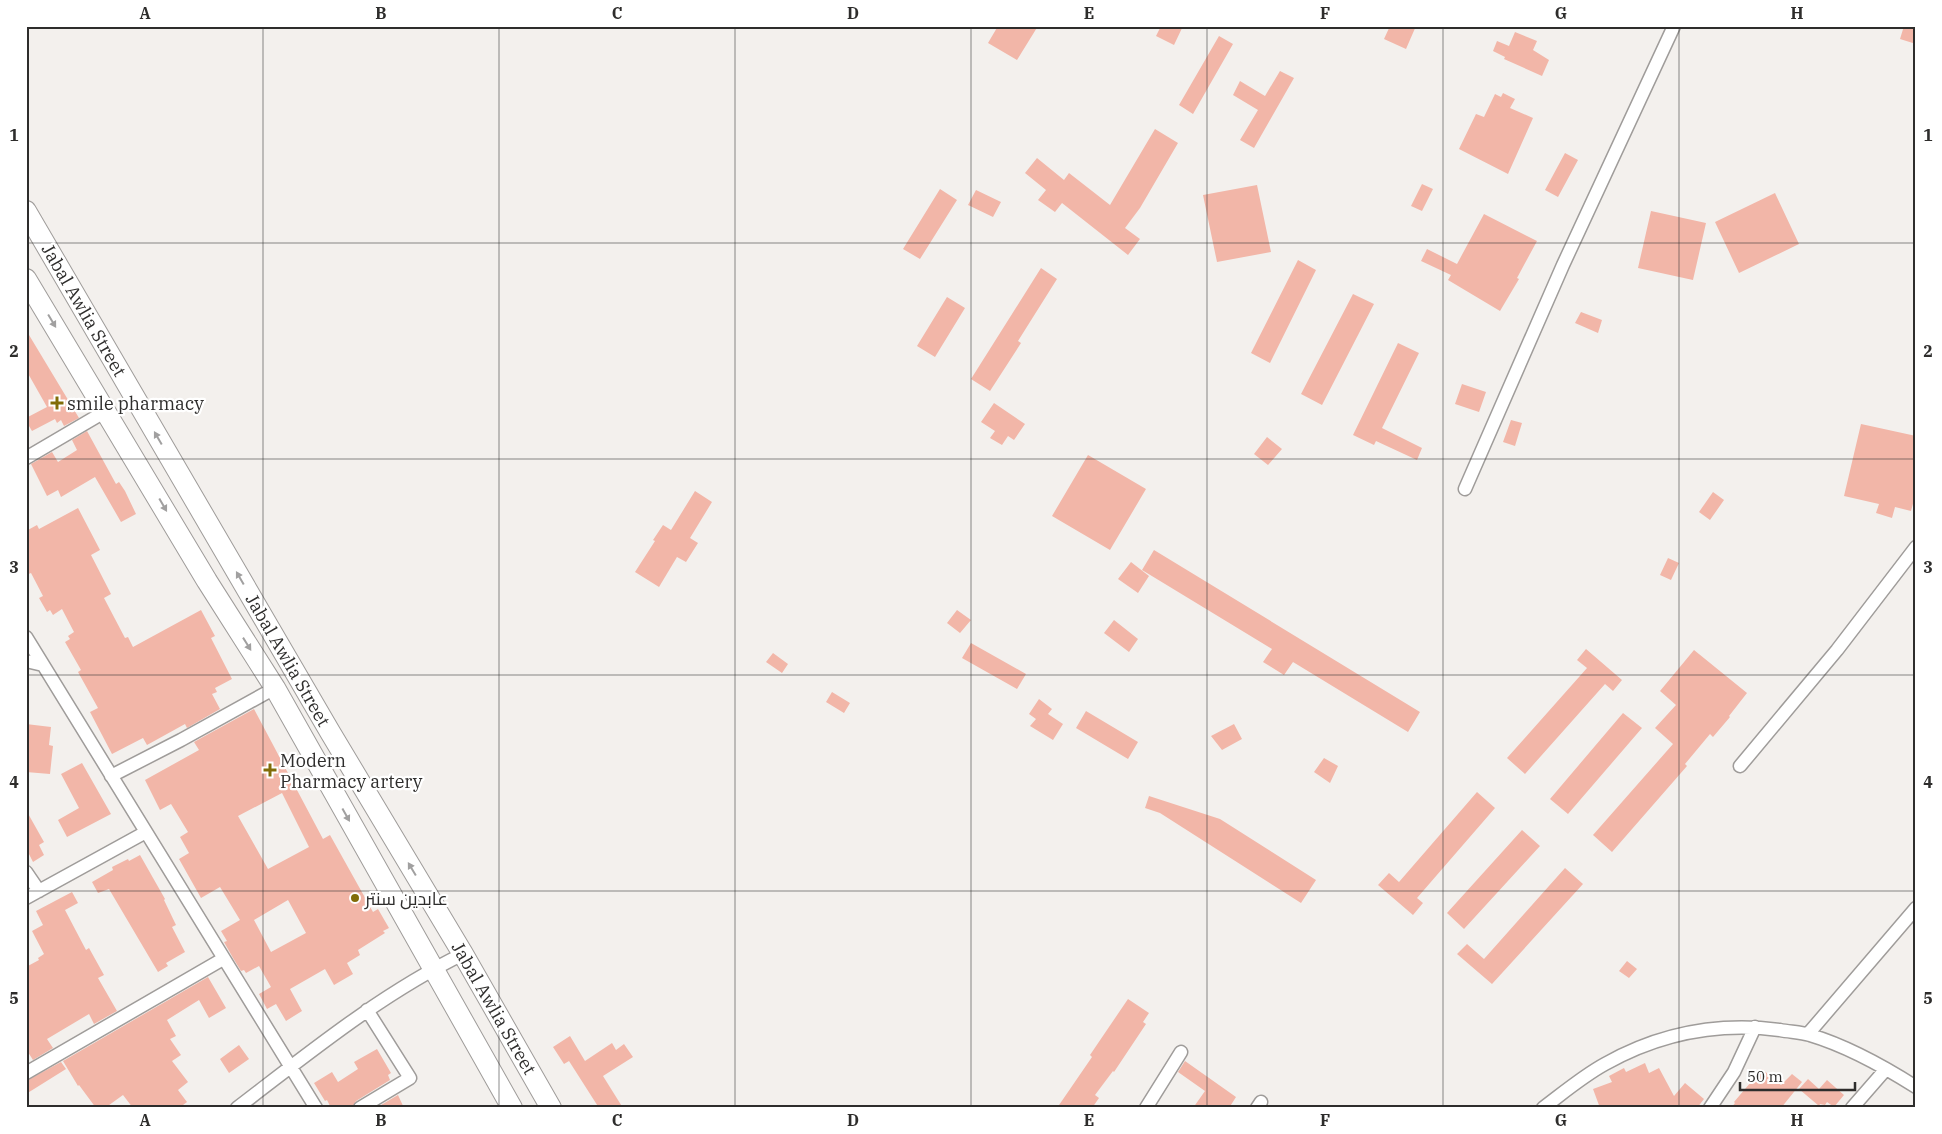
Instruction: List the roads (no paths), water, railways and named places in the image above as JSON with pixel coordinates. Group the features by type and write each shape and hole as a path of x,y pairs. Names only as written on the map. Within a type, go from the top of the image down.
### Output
{"main road":[{"name":"Jabal Awlia Street","path":"26,211 325,723 463,954 551,1108"},
{"name":"Jabal Awlia Street","path":"26,279 207,581 274,688 512,1108"}],"street":[{"path":"1465,489 1563,265 1674,26"},
{"path":"26,458 106,411"},
{"path":"1740,766 1837,650 1916,547"},
{"path":"26,637 223,959 292,1066 316,1108"},
{"path":"26,661 43,665"},
{"path":"111,776 181,740 274,688"},
{"path":"26,898 146,832"},
{"path":"26,872 39,891"},
{"path":"1808,1034 1916,908"},
{"path":"237,1108 367,1010 433,969 463,954"},
{"path":"26,1073 223,959"},
{"path":"360,1108 410,1078 367,1010"},
{"path":"1710,1108 1734,1072 1755,1027"},
{"path":"1543,1108 1606,1063 1660,1039 1682,1032 1755,1027 1808,1034 1850,1051 1916,1087"},
{"path":"1146,1108 1181,1052"},
{"path":"1852,1108 1886,1069"}],"place":[{"name":"smile pharmacy","path":"57,403"},
{"name":"Modern Pharmacy artery","path":"270,770"},
{"name":"عابدين سنتر","path":"355,898"}]}
